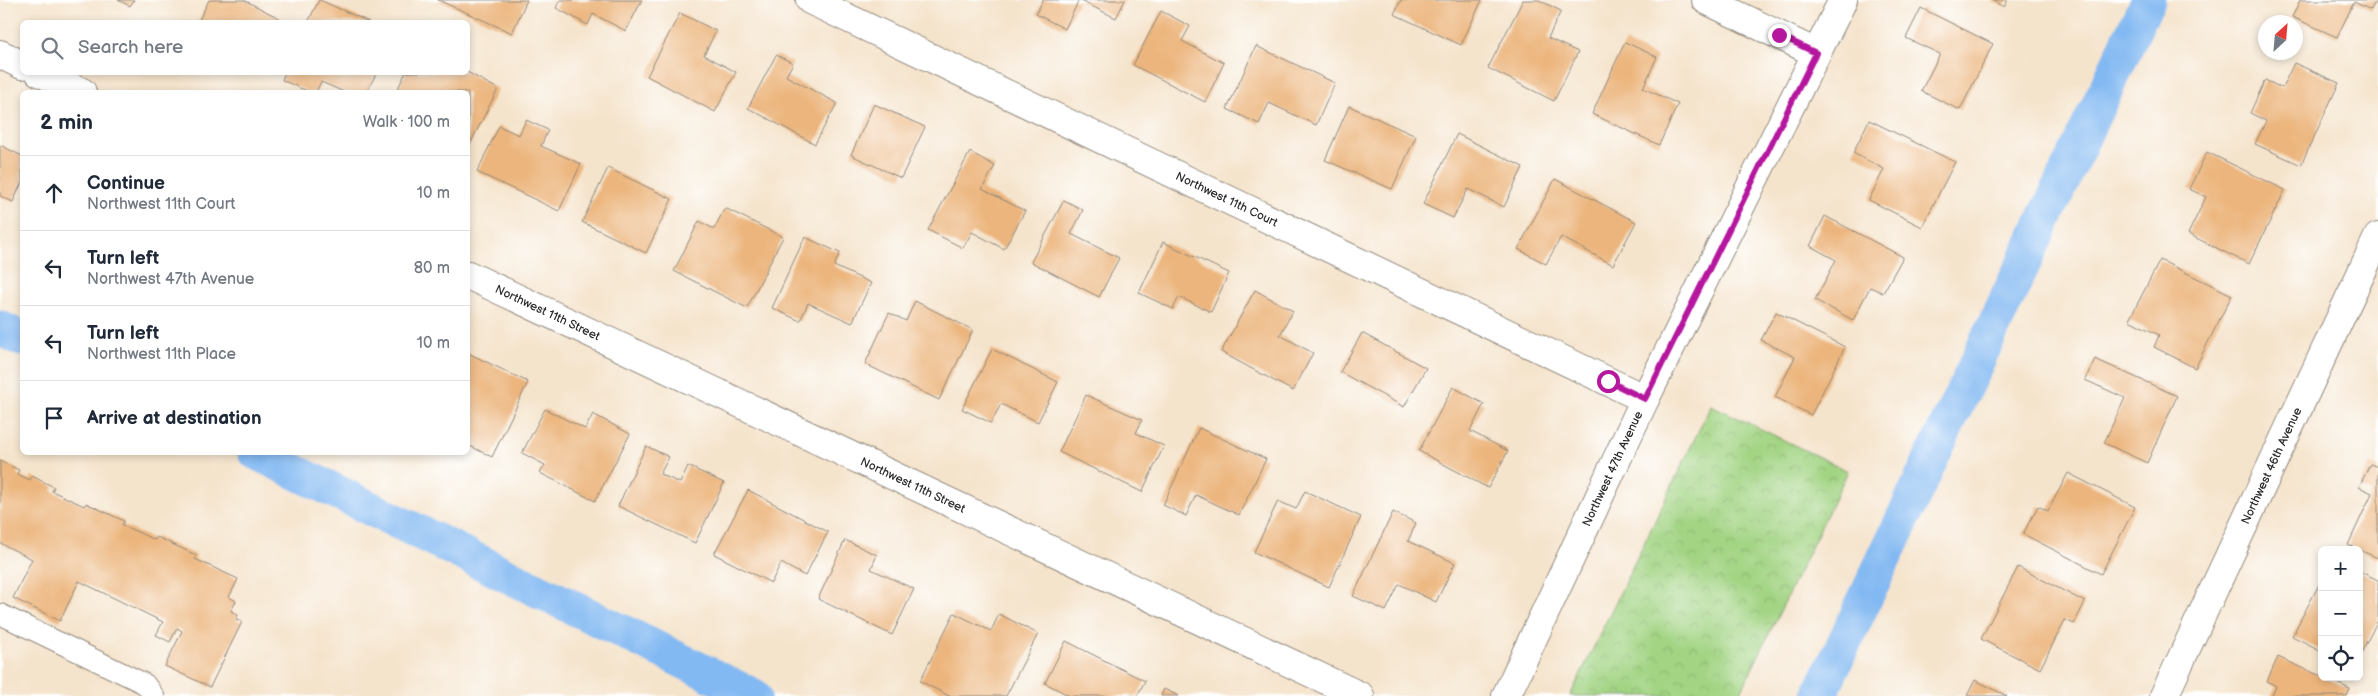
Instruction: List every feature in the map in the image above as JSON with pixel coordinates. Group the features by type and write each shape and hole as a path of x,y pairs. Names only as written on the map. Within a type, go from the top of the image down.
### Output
{"street":[{"name":"Northwest 11th Court","path":"810,0 1645,399"},
{"path":"1706,0 1816,53"},
{"name":"Northwest 47th Avenue","path":"1506,696 1645,399 1843,0"},
{"path":"0,54 20,64"},
{"path":"45,75 78,90"},
{"name":"Northwest 46th Avenue","path":"2164,696 2378,237"},
{"name":"Northwest 11th Street","path":"470,276 1360,696"}],"lane":[{"path":"0,614 146,684 154,696"}],"green space":[{"path":"1711,405 1848,471 1739,696 1570,696"}],"building":[{"path":"118,0 134,0 130,6"},
{"path":"209,0 244,0 281,19 281,20 199,20"},
{"path":"320,0 365,20 309,20"},
{"path":"438,0 527,0 512,33"},
{"path":"560,0 642,0 626,31 593,14 588,25 556,8"},
{"path":"1043,0 1079,0 1065,29 1036,14"},
{"path":"1079,0 1125,0 1116,18"},
{"path":"1401,0 1482,0 1461,45 1394,14"},
{"path":"1523,0 1539,0 1561,11 1548,38 1578,52 1554,101 1488,68"},
{"path":"1991,0 2008,0 2004,7"},
{"path":"2300,0 2376,0 2371,10 2354,2 2337,37 2303,22 2303,15 2293,15"},
{"path":"1921,8 1993,44 1960,110 1921,91 1940,54 1906,38"},
{"path":"1161,11 1190,26 1182,41 1224,63 1205,102 1133,65"},
{"path":"680,13 716,31 704,55 736,72 715,112 647,76"},
{"path":"1625,42 1657,57 1643,88 1678,104 1659,145 1592,114"},
{"path":"1256,46 1335,83 1316,125 1269,103 1259,124 1227,109"},
{"path":"776,55 793,63 786,76 837,103 815,144 748,108"},
{"path":"2294,63 2339,83 2301,165 2255,144 2266,121 2250,113 2265,80 2282,88"},
{"path":"470,74 498,89 470,144 470,90 397,90 404,75"},
{"path":"284,75 376,75 368,90 339,90 321,82 317,90 304,90 282,80"},
{"path":"874,104 925,127 901,178 851,155"},
{"path":"1349,106 1416,136 1392,189 1325,160"},
{"path":"526,120 548,130 541,146 581,164 559,211 477,172 499,126 519,135"},
{"path":"1869,120 1955,162 1922,227 1869,200 1884,169 1853,153"},
{"path":"1457,134 1523,167 1504,207 1468,189 1453,218 1423,204"},
{"path":"0,145 20,155 20,186 13,202 0,196"},
{"path":"970,152 995,166 982,189 1025,211 1004,249 972,232 963,248 928,230"},
{"path":"2207,152 2285,190 2249,264 2188,234 2206,197 2189,189"},
{"path":"608,168 672,199 646,253 582,222"},
{"path":"1555,179 1636,222 1613,265 1561,237 1546,264 1518,249"},
{"path":"1064,200 1083,210 1071,234 1119,258 1099,297 1031,262"},
{"path":"725,208 783,237 747,308 674,271 699,221 714,229"},
{"path":"1825,216 1903,257 1883,293 1870,287 1853,320 1815,300 1836,260 1810,246"},
{"path":"805,237 840,253 834,266 871,283 852,323 808,303 800,321 772,308"},
{"path":"1163,242 1229,273 1211,312 1179,297 1173,309 1139,293"},
{"path":"2160,260 2232,295 2195,368 2154,347 2159,335 2129,320"},
{"path":"1255,290 1293,311 1280,335 1313,353 1293,391 1221,352"},
{"path":"915,301 973,330 939,400 865,364 889,313 906,321"},
{"path":"1776,312 1845,347 1811,415 1775,397 1795,357 1761,340"},
{"path":"1362,333 1426,368 1404,407 1340,372"},
{"path":"992,349 1058,382 1038,422 1001,404 991,423 962,409"},
{"path":"470,354 528,382 492,457 470,446"},
{"path":"2095,359 2177,396 2147,463 2104,443 2125,398 2085,380"},
{"path":"1453,387 1484,404 1470,431 1508,451 1488,488 1419,451"},
{"path":"1086,395 1142,420 1136,433 1164,446 1142,492 1059,452"},
{"path":"545,409 585,429 593,414 630,434 595,501 540,473 545,465 522,453"},
{"path":"1199,428 1266,459 1239,515 1196,495 1186,516 1163,505"},
{"path":"646,446 669,457 660,474 680,483 688,466 724,483 695,543 618,506"},
{"path":"0,461 19,470 17,474 30,480 32,476 54,487 52,491 84,506 86,503 124,521 122,525 155,540 157,537 196,555 195,559 238,579 229,597 236,601 231,611 238,615 236,619 242,622 210,687 165,666 182,631 177,628 170,642 156,635 163,622 79,581 60,621 13,598 32,559 0,543"},
{"path":"2370,464 2378,467 2378,558 2363,552 2363,546 2348,545 2372,493 2359,487"},
{"path":"2068,473 2135,507 2101,574 2023,534 2038,506 2048,511"},
{"path":"748,490 828,532 805,576 781,563 771,583 714,554"},
{"path":"1305,491 1361,517 1329,587 1254,552 1278,501 1296,509"},
{"path":"1393,512 1416,523 1408,541 1455,563 1436,602 1399,584 1386,611 1353,596"},
{"path":"845,540 877,555 871,569 914,589 892,635 818,599"},
{"path":"2018,567 2085,602 2074,624 2065,620 2040,669 1981,639"},
{"path":"2363,573 2378,580 2378,620 2363,649"},
{"path":"2318,587 2318,649 2292,636"},
{"path":"954,613 991,631 999,614 1038,634 1006,696 949,696 920,681"},
{"path":"1066,641 1145,681 1137,696 1070,696 1045,683"},
{"path":"2278,657 2318,675 2318,681 2332,681 2350,689 2347,696 2271,696 2276,686 2267,681"},
{"path":"1975,680 2007,696 1967,696"},
{"path":"1164,689 1179,696 1161,696"}],"waterway":[{"path":"1819,696 2148,0"},
{"path":"0,328 20,338"},
{"path":"261,455 754,696"}],"route":[{"path":"1608,381 1645,399 1816,53 1779,35"}]}
